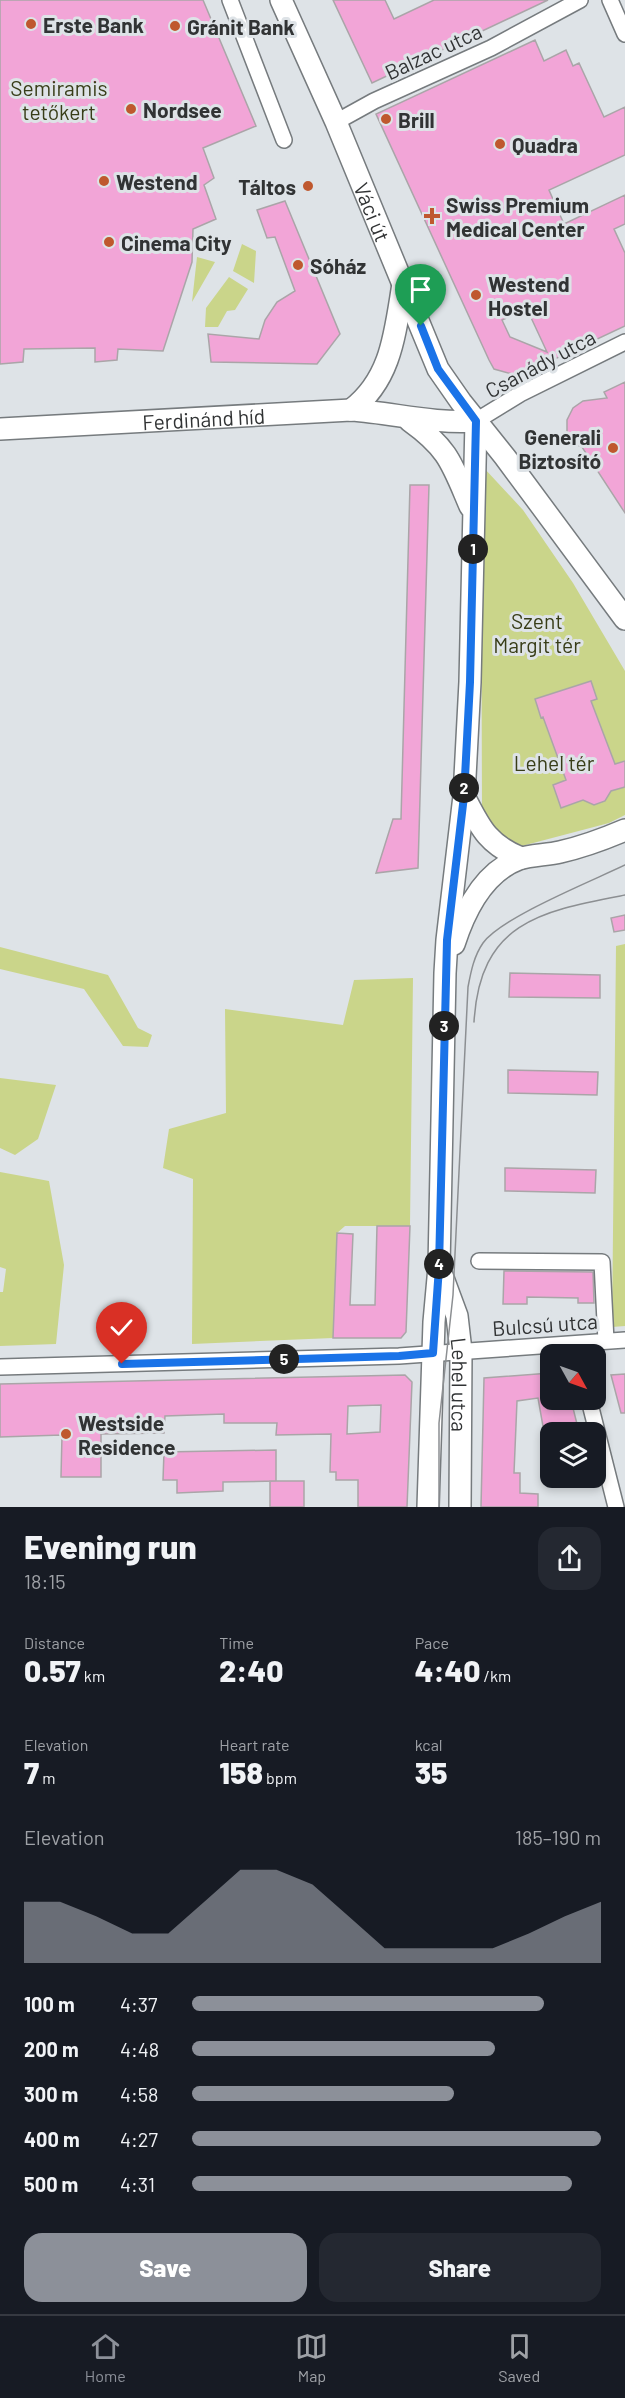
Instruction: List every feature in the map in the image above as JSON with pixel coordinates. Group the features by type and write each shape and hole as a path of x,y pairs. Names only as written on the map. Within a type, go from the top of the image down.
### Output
{"main road":[{"name":"Váci út","path":"281,0 336,122 438,369 625,619"},
{"path":"351,410 369,394 384,370 397,321 403,284"},
{"name":"Ferdinánd híd","path":"0,429 53,428 351,410 382,412 440,422 476,421"},
{"name":"Ferdinánd híd","path":"406,417 433,437 444,449 472,512"},
{"name":"Lehel utca","path":"428,1507 433,1353 439,1267 447,940 464,796 470,682 472,512 476,421"},
{"path":"464,796 483,832 492,843 521,858"},
{"path":"446,973 459,929 469,907 501,868 521,858 567,850 625,830"},
{"name":"Lehel utca","path":"439,1267 452,1300 461,1351 460,1507"}],"street":[{"path":"230,0 284,140"},
{"name":"Balzac utca","path":"336,122 374,101 491,48 580,0"},
{"path":"610,0 625,34"},
{"name":"Csanády utca","path":"476,421 520,394 625,342"},
{"path":"478,1262 602,1262 606,1341"},
{"name":"Bulcsú utca","path":"595,1344 625,1340"},
{"name":"Bulcsú utca","path":"0,1366 399,1356 461,1351 540,1350"},
{"path":"592,1410 616,1507"}],"green space":[{"path":"242,244 256,251 254,283 233,271"},
{"path":"197,257 215,262 192,302"},
{"path":"229,277 248,289 235,310 227,311 218,327 205,327 206,308"},
{"path":"484,468 523,510 573,583 625,671 625,815 609,823 518,847 494,840 482,816 481,471"},
{"path":"625,944 625,1326 612,1327 616,946"},
{"path":"0,947 108,975 138,1028 152,1035 148,1047 123,1046 84,989 0,969"},
{"path":"413,978 410,1226 345,1226 337,1233 333,1338 192,1344 193,1179 163,1168 169,1129 226,1113 225,1009 343,1025 354,980"},
{"path":"0,1078 56,1085 38,1139 15,1155 0,1148"},
{"path":"0,1172 49,1181 64,1265 56,1344 0,1346 0,1292 3,1292 6,1269 0,1267"}],"building":[{"name":"Westend","path":"0,0 203,0 256,126 203,148 214,178 204,185 216,219 193,229 192,262 163,351 118,349 117,360 95,362 95,348 24,349 23,362 0,364"},
{"path":"333,0 385,0 394,19 434,0 548,0 372,83"},
{"path":"535,40 544,61 566,50 573,66 579,63 604,117 625,107 625,155 549,190 564,224 625,195 625,224 614,229 625,253 625,326 523,374 512,374 494,369 376,114","holes":["527,309 547,352 510,337 502,320"]},
{"name":"Sóház","path":"285,201 340,334 317,364 211,362 208,334 259,339 265,320 277,302 295,291 275,237 267,238 257,210"},
{"name":"Generali Biztosító","path":"625,382 625,513 582,447 575,444 567,433 567,420 573,408 583,401 607,398 604,392"},
{"path":"410,485 429,485 418,868 376,873 393,819 401,819"},
{"path":"591,681 597,699 591,701 615,764 625,761 625,787 611,791 605,801 594,805 583,800 561,808 553,785 566,780 535,699"},
{"path":"625,915 625,930 614,932 611,918"},
{"path":"510,973 600,975 600,998 509,997"},
{"path":"508,1070 598,1072 597,1095 508,1093"},
{"path":"505,1168 596,1170 595,1193 505,1191"},
{"path":"377,1226 410,1226 406,1332 401,1338 333,1338 337,1233 353,1234 350,1305 375,1305"},
{"path":"504,1271 593,1272 594,1303 578,1303 578,1298 527,1297 527,1304 503,1304"},
{"path":"540,1374 540,1409 538,1398 517,1401 514,1473 520,1473 520,1493 538,1494 538,1507 481,1507 484,1378"},
{"path":"625,1374 625,1413 621,1413 611,1375"},
{"path":"405,1375 412,1382 407,1507 358,1507 358,1480 336,1480 336,1472 330,1472 331,1434 276,1435 277,1423 224,1423 224,1414 165,1416 164,1433 101,1434 101,1477 61,1477 62,1435 0,1437 0,1384","holes":["381,1405 380,1432 347,1434 348,1406"]},
{"path":"540,1410 574,1410 576,1422 542,1422"},
{"path":"276,1450 276,1481 223,1482 223,1491 177,1493 177,1480 163,1480 164,1452"},
{"path":"270,1481 304,1481 304,1507 270,1507"}],"tram line":[{"path":"439,1507 439,1423 453,1295 468,987 473,964 483,943 509,922 549,900 625,865"},
{"path":"474,1022 479,988 488,962 503,942 521,927 542,916 567,907 625,895"}],"place":[{"name":"Erste Bank","path":"31,24"},
{"name":"Gránit Bank","path":"175,26"},
{"name":"Nordsee","path":"131,109"},
{"name":"Brill","path":"386,119"},
{"name":"Quadra","path":"500,144"},
{"name":"Westend","path":"104,181"},
{"name":"Táltos","path":"308,186"},
{"name":"Swiss Premium Medical Center","path":"432,216"},
{"name":"Cinema City","path":"109,242"},
{"name":"Sóház","path":"298,265"},
{"name":"Westend Hostel","path":"476,295"},
{"name":"Generali Biztosító","path":"613,448"},
{"name":"Westside Residence","path":"66,1434"}],"route":[{"path":"122,1364 433,1353 439,1267 447,940 464,796 470,682 472,512 476,421 448,386 438,369 421,326"}],"park label":[{"name":"Semiramis tetőkert","path":"59,99"},
{"name":"Szent Margit tér","path":"537,632"},
{"name":"Lehel tér","path":"554,762"}]}
